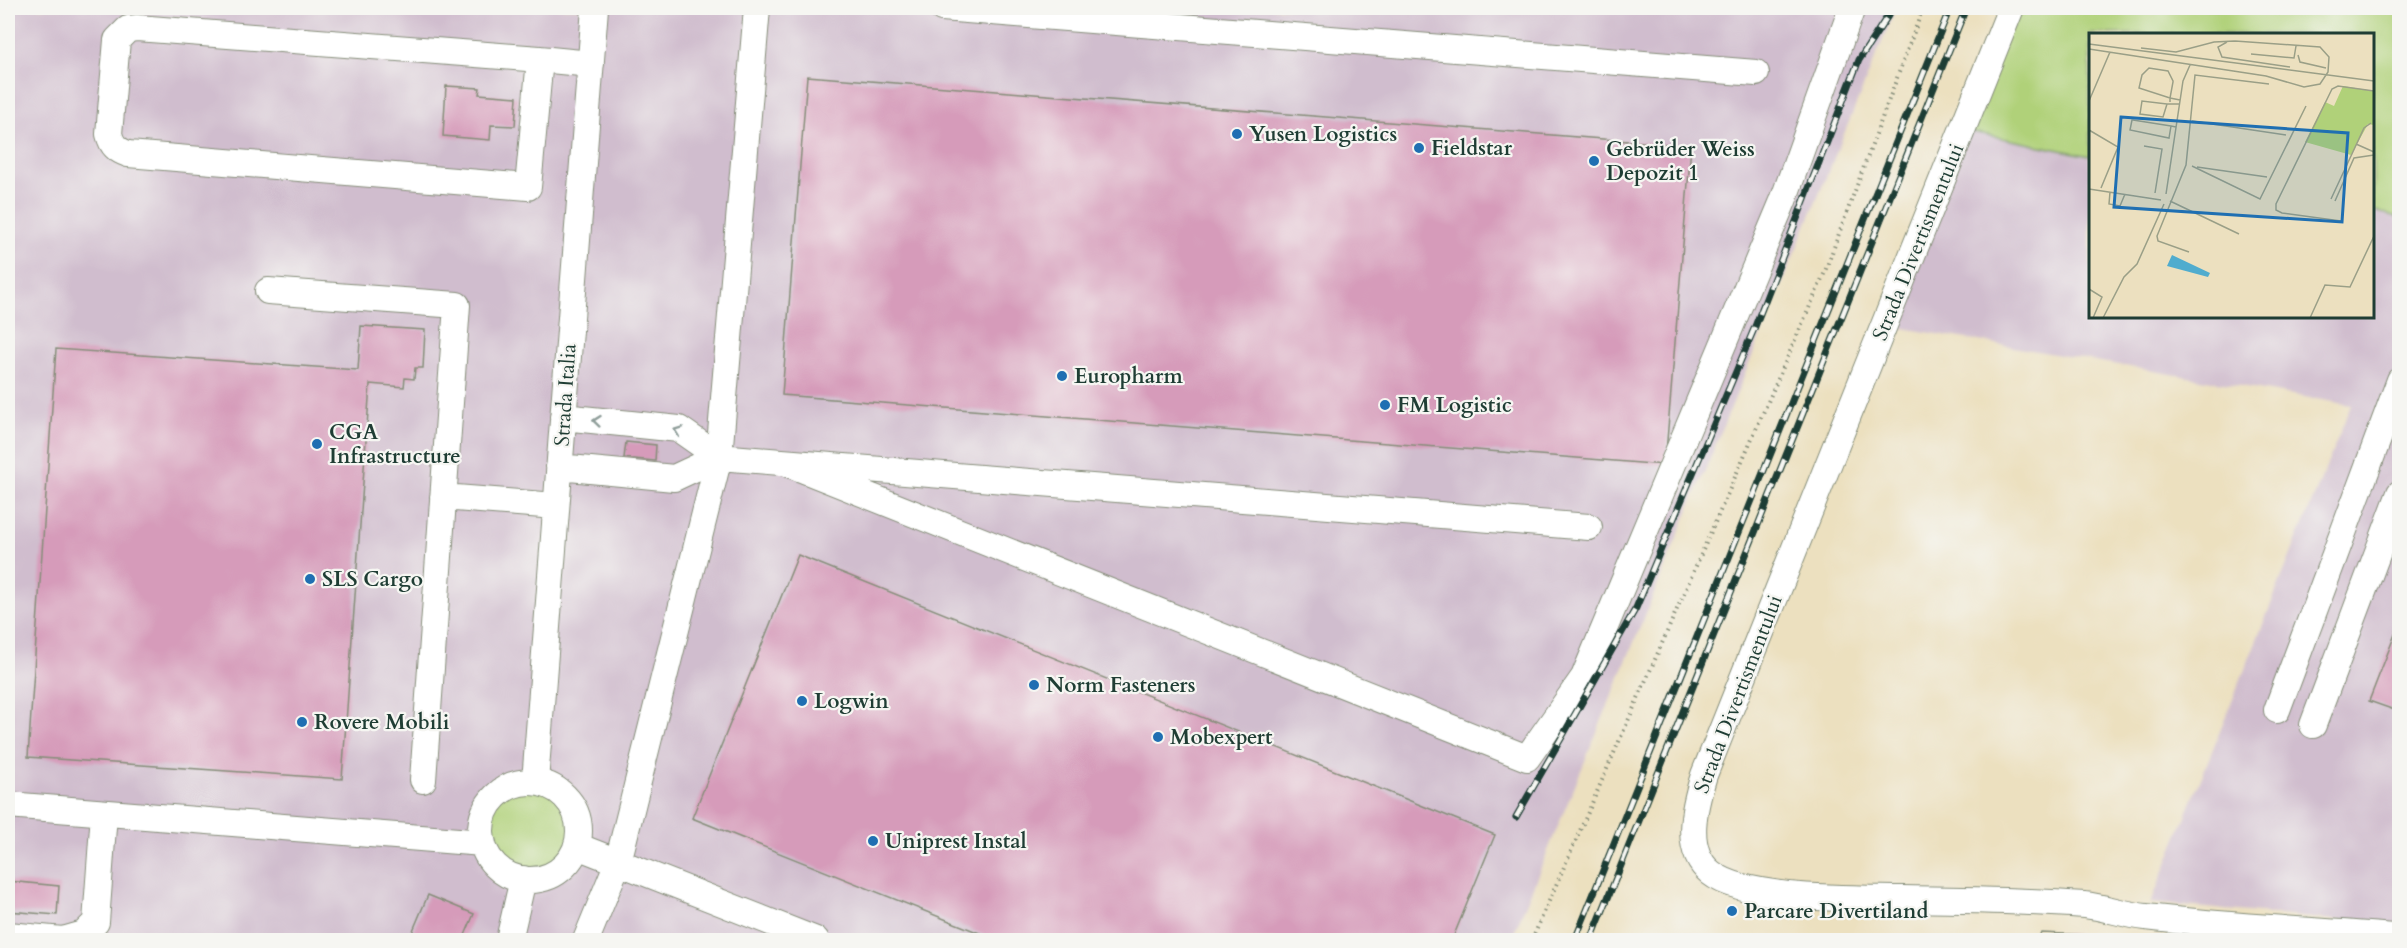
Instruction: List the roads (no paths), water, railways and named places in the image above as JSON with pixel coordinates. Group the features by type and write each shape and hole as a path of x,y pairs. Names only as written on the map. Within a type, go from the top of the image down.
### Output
{"street":[{"name":"Strada Italia","path":"535,782 595,8"},
{"path":"586,940 618,862 719,457 757,8"},
{"path":"942,8 1756,73"},
{"path":"789,464 1527,758 1584,677 1783,201 1852,8"},
{"name":"Strada Divertismentului","path":"2011,8 1704,775 1696,800 1694,819 1694,836 1700,861 1711,873 1727,881 1791,895 2086,905 2148,918 2395,937"},
{"path":"540,60 528,187 128,154 118,150 111,143 109,134 117,40 128,29 136,28 591,64"},
{"path":"268,291 457,305 423,780"},
{"path":"2277,710 2400,380"},
{"path":"563,417 679,429 719,457 1589,527"},
{"path":"559,467 674,478 719,457"},
{"path":"2313,725 2400,493"},
{"path":"443,497 556,506"},
{"path":"535,782 561,793 571,804 578,824 577,846 571,858 550,876 523,879 509,875 497,867 488,856 481,830 483,817 498,794 509,787 535,782"},
{"path":"8,805 483,843"},
{"path":"8,935 63,940 84,934 96,922 104,813"},
{"path":"577,846 816,940"},
{"path":"509,940 523,879"}],"railway":[{"path":"1516,817 1636,608 1754,329 1859,60 1893,8"},
{"path":"1575,940 1950,8"},
{"path":"1591,940 1966,8"}],"place":[{"name":"Yusen Logistics","path":"1237,134"},
{"name":"Fieldstar","path":"1419,148"},
{"name":"Gebrüder Weiss Depozit 1","path":"1594,161"},
{"name":"Europharm","path":"1062,376"},
{"name":"FM Logistic","path":"1385,405"},
{"name":"CGA Infrastructure","path":"317,444"},
{"name":"SLS Cargo","path":"310,579"},
{"name":"Norm Fasteners","path":"1034,685"},
{"name":"Logwin","path":"802,701"},
{"name":"Rovere Mobili","path":"302,722"},
{"name":"Mobexpert","path":"1158,737"},
{"name":"Uniprest Instal","path":"873,841"},
{"name":"Parcare Divertiland","path":"1732,911"}]}
